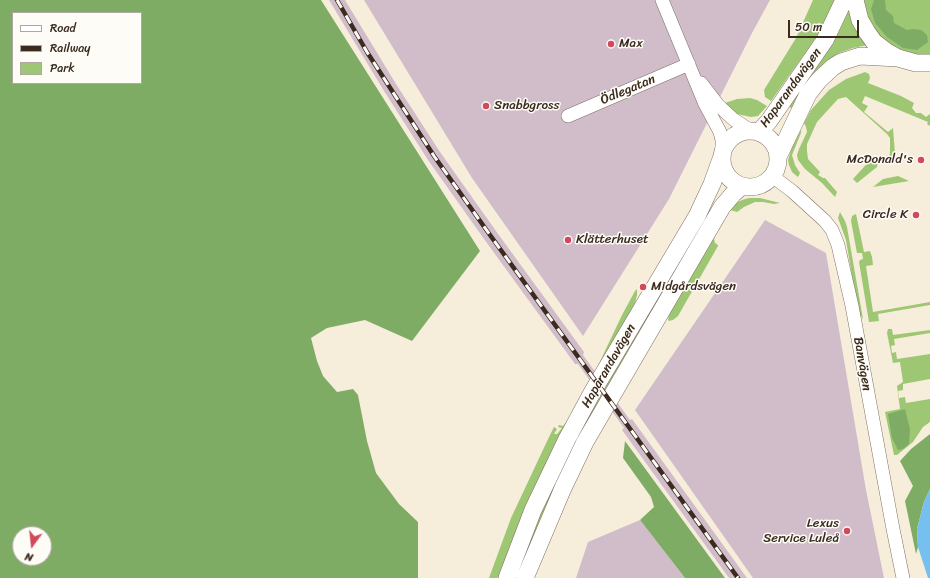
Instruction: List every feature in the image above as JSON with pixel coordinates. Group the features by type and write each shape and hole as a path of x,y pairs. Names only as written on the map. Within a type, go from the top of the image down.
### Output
{"main road":[{"name":"Haparandavägen","path":"755,132 769,121 825,40 844,0"},
{"path":"855,0 858,14 874,42 887,52 930,75"},
{"name":"Haparandavägen","path":"778,157 808,94 819,80 833,67 842,62 860,56 930,63"},
{"path":"740,132 755,132 768,138 775,146 778,157 777,167 766,183 757,187 742,186 734,183 727,176 723,168 722,156 727,142 731,138 740,132"},
{"name":"Haparandavägen","path":"507,578 533,510 567,439 593,392 697,216 712,184 722,156"},
{"name":"Haparandavägen","path":"525,578 563,488 593,429 722,207 742,186"}],"street":[{"path":"662,0 705,104 720,132 722,140 722,156"},
{"path":"690,67 718,105 733,119 755,132"},
{"name":"Ödlegatan","path":"568,116 690,67"},
{"name":"Banvägen","path":"772,176 792,191 825,221 832,230 838,245 852,306 903,578"}],"shaded area":[{"path":"329,0 345,0 396,84 440,152 584,352 583,355 630,420 632,419 747,578 729,578 622,430 624,428 578,364 575,364 428,160"},
{"path":"364,0 770,0 669,199 583,336 472,178"},
{"path":"765,220 826,253 866,490 884,578 753,578 635,410"},
{"path":"640,520 685,578 576,578 588,542"}],"green space":[{"path":"0,0 321,0 480,251 412,341 365,320 327,328 311,338 317,361 323,376 337,392 353,389 358,395 367,441 376,473 399,504 418,522 418,578 0,578"},
{"path":"813,0 836,0 823,28 771,101 765,97 764,90 796,38"},
{"path":"863,0 930,0 930,55 905,52 888,44 877,33 867,15"},
{"path":"874,0 885,0 886,10 893,16 894,23 907,30 921,30 927,35 928,42 917,50 903,48 887,37 875,23 871,9"},
{"path":"849,8 868,45 839,53 826,62 807,84 792,108 789,107"},
{"path":"865,72 869,74 870,78 868,83 901,96 914,103 912,108 916,113 921,113 926,117 930,114 930,126 927,124 928,122 865,96 862,103 868,106 864,112 888,132 893,128 895,159 889,164 890,138 887,134 846,97 838,99 817,122 807,144 808,159 820,172 818,175 825,178 837,192 835,197 822,183 805,169 798,160 797,155 807,132 804,123 811,110 829,90 846,79"},
{"path":"750,98 767,106 758,116 751,117 737,114 729,109 725,103 737,99"},
{"path":"801,130 792,155 795,165 800,173 798,177 792,172 788,160 792,147"},
{"path":"873,157 878,162 877,167 857,183 853,179"},
{"path":"898,176 909,181 873,187 883,179"},
{"path":"749,198 760,198 780,203 774,204 755,202 737,212 730,210 736,203"},
{"path":"709,210 711,211 609,390 605,386"},
{"path":"840,212 847,227 863,319 858,312 846,240 838,218"},
{"path":"856,214 864,252 870,251 872,257 873,265 866,266 873,312 930,302 930,305 878,314 879,321 869,322 859,262 863,259 862,253 857,253 851,221 852,216"},
{"path":"717,231 714,239 718,246 678,316 669,321 669,314"},
{"path":"637,289 634,307 595,372 622,315"},
{"path":"888,329 892,329 893,335 930,330 930,333 894,339 895,345 891,346 892,353 896,352 897,359 930,354 930,379 903,384 903,390 898,391 899,398 905,397 906,403 930,399 930,422 923,427 913,442 897,455 894,455 885,412 900,409 897,386 903,382 900,362 893,363 887,333"},
{"path":"601,395 604,400 518,578 513,578 538,513 577,433"},
{"path":"905,409 910,429 909,444 903,449 898,450 892,438 888,414"},
{"path":"568,420 499,578 489,578 511,518 554,427 557,429 554,434 557,434 562,428 558,427 559,425 563,426"},
{"path":"930,434 930,489 924,502 917,529 918,547 916,554 905,501 913,486 900,461 911,449"},
{"path":"625,441 725,578 685,578 640,520 654,507 651,497 623,458"}],"water":[{"path":"930,489 930,578 928,578 918,547 917,529 924,502"}],"railway":[{"path":"337,0 367,52 434,156 738,578"}],"place":[{"name":"Max","path":"611,44"},
{"name":"Snabbgross","path":"486,106"},
{"name":"McDonald's","path":"921,160"},
{"name":"Circle K","path":"916,215"},
{"name":"Klätterhuset","path":"568,240"},
{"name":"Midgårdsvägen","path":"643,287"},
{"name":"Lexus Service Luleå","path":"847,531"}]}
